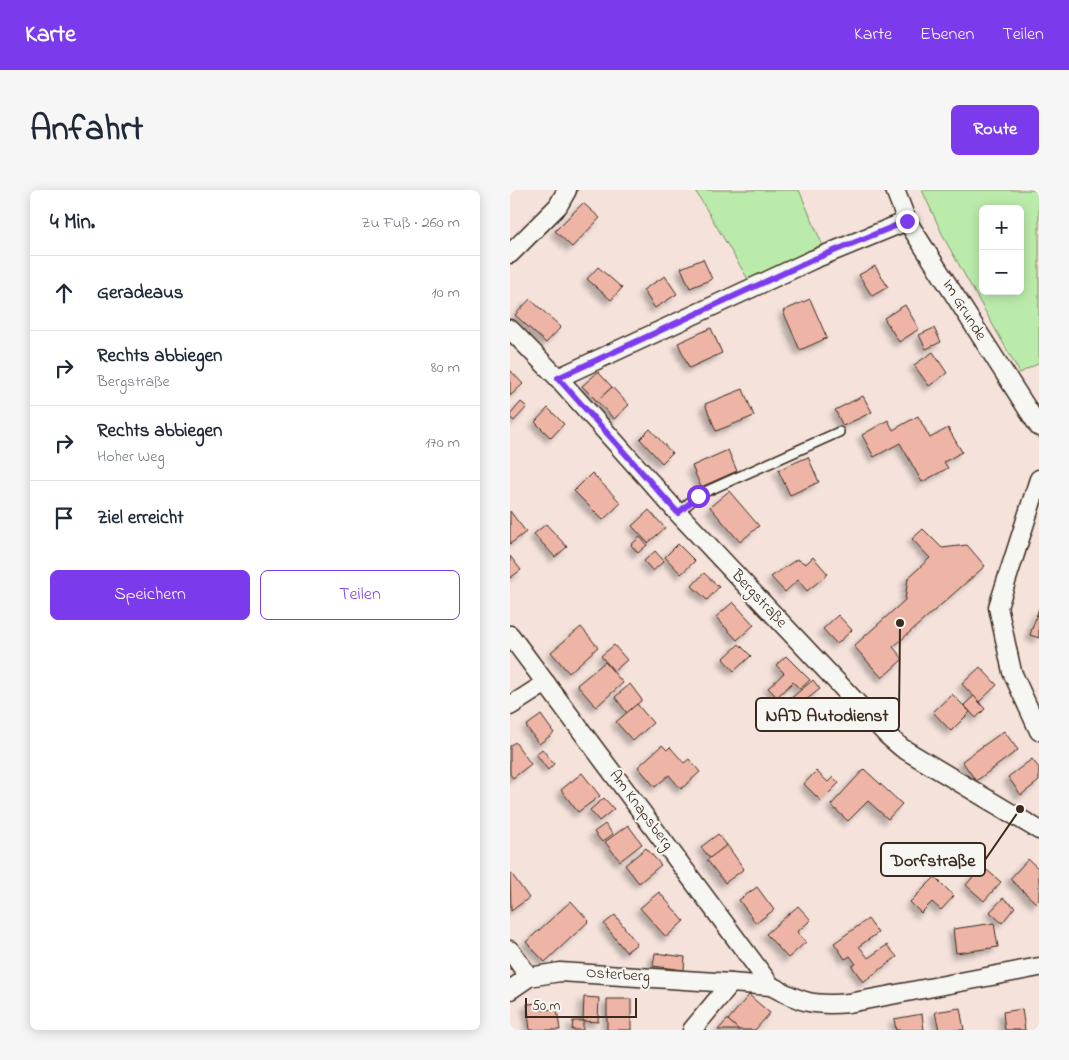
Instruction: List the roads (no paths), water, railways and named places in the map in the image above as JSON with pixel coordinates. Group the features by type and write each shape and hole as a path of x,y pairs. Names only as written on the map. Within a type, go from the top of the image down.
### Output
{"street":[{"path":"510,254 558,206 567,190"},
{"name":"Im Grunde","path":"895,190 907,221 1039,427"},
{"path":"558,378 812,260 907,221"},
{"name":"Bergstraße","path":"510,329 558,378 678,513 888,736 902,748 1039,828"},
{"path":"1039,479 998,607 1012,672 1039,731"},
{"name":"Am Knapsberg","path":"510,634 771,986"},
{"path":"510,706 546,683"},
{"path":"510,950 529,977"},
{"path":"771,986 794,998 809,1003 825,1005 849,1003 1039,967"},
{"name":"Osterberg","path":"510,990 529,977 560,972 771,986"},
{"path":"692,1030 731,983"}],"lane":[{"path":"678,513 698,496 839,432"}],"place":[{"name":"NAD Autodienst","path":"900,623"},
{"name":"Dorfstraße","path":"1020,809"}]}
